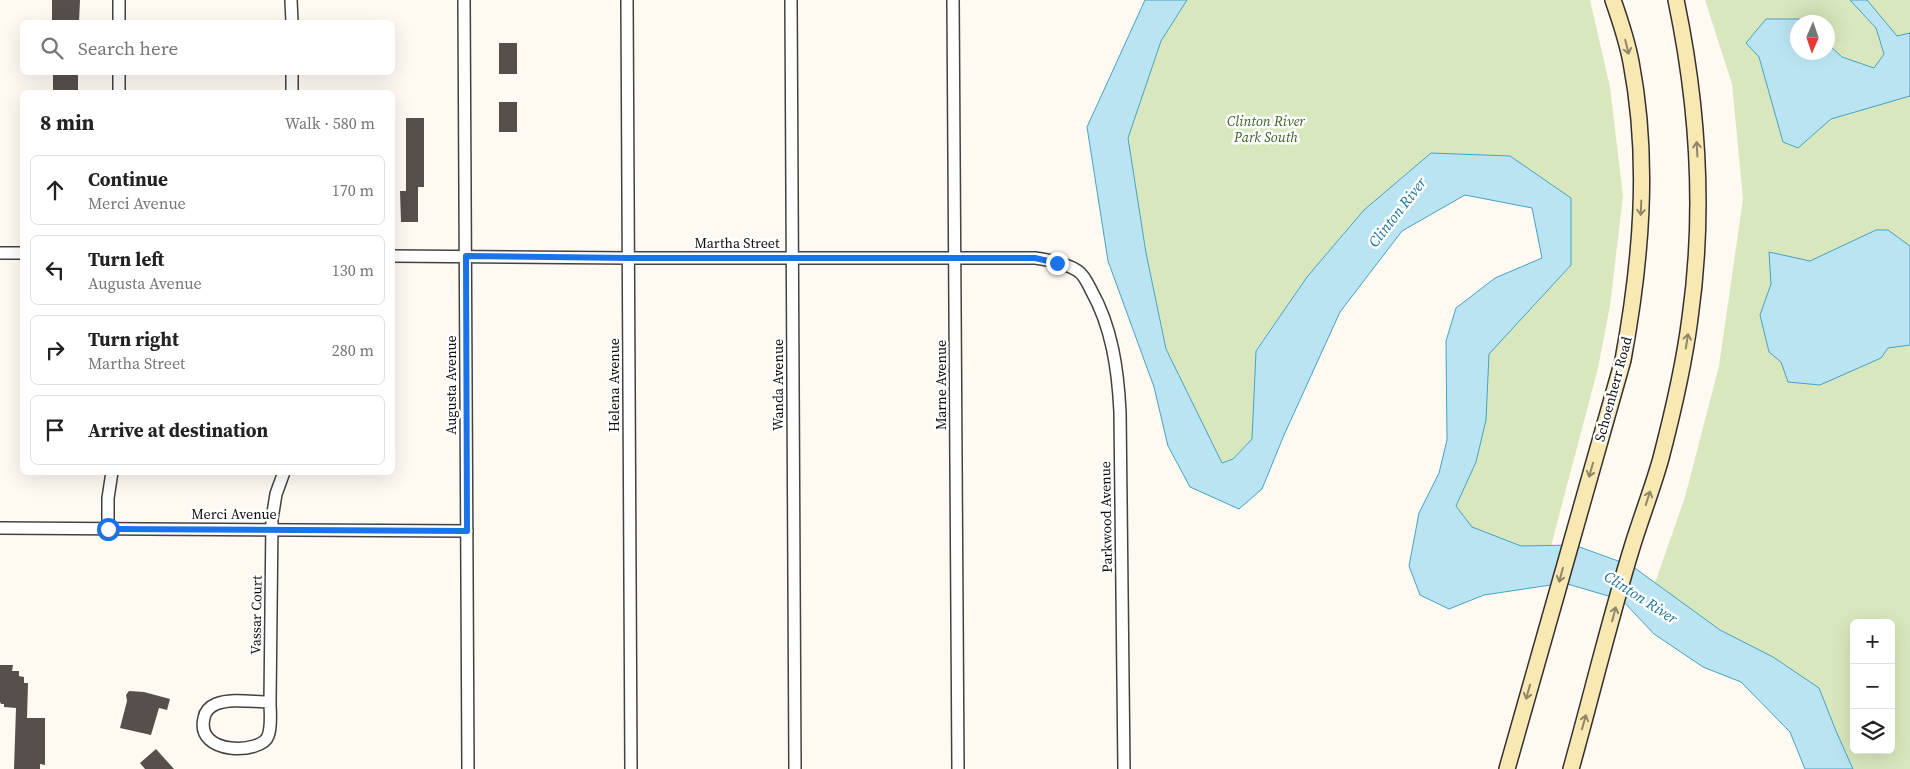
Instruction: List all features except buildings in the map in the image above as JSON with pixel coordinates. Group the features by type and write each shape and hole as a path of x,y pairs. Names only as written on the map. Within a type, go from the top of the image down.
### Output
{"main road":[{"name":"Schoenherr Road","path":"1507,769 1623,360 1632,305 1638,256 1642,179 1636,96 1631,62 1613,0"},
{"path":"1571,769 1633,545 1661,459 1686,347 1698,236 1697,149 1688,64 1676,0"}],"street":[{"path":"119,0 119,20"},
{"path":"291,0 292,20"},
{"name":"Augusta Avenue","path":"464,0 468,769"},
{"name":"Helena Avenue","path":"627,0 631,769"},
{"name":"Wanda Avenue","path":"791,0 795,769"},
{"name":"Marne Avenue","path":"953,0 958,769"},
{"path":"119,75 119,90"},
{"path":"292,75 292,90"},
{"path":"0,253 20,253"},
{"name":"Martha Street","path":"395,256 1035,258 1063,265 1080,272"},
{"name":"Parkwood Avenue","path":"1080,272 1101,309 1111,340 1118,374 1124,769"},
{"path":"108,529 108,498 112,475"},
{"name":"Vassar Court","path":"270,702 216,704 209,708 205,715 204,730 206,736 210,742 227,748 254,747 262,744 268,737 270,721 272,530 275,501 283,475"},
{"name":"Merci Avenue","path":"0,528 467,531"}],"green space":[{"name":"Clinton River Park South","path":"1187,0 1590,0 1610,87 1623,196 1610,306 1598,368 1551,546 1521,546 1472,527 1455,506 1476,462 1486,420 1488,354 1571,265 1571,198 1431,153 1364,210 1307,277 1256,350 1252,439 1233,459 1222,464 1166,349 1146,253 1128,138 1161,41"},
{"path":"1705,0 1910,0 1910,769 1853,769 1836,731 1773,657 1720,630 1655,583 1685,497 1719,366 1743,199 1732,84"}],"water":[{"name":"Clinton River","path":"1145,0 1187,0 1161,41 1128,138 1146,253 1166,349 1222,463 1233,459 1252,439 1256,351 1307,277 1364,210 1431,153 1510,156 1571,198 1571,265 1489,354 1486,420 1476,462 1456,506 1472,527 1521,546 1574,545 1632,566 1720,630 1773,657 1819,688 1853,769 1805,769 1790,732 1741,682 1703,667 1654,634 1622,600 1564,583 1484,595 1449,609 1420,595 1409,566 1419,513 1439,473 1447,440 1446,341 1456,308 1495,278 1542,258 1532,208 1465,195 1402,231 1340,312 1284,435 1262,489 1239,509 1190,487 1168,446 1154,387 1108,261 1087,127"},
{"path":"1850,0 1867,0 1897,36 1910,33 1910,96 1831,119 1798,148 1783,142 1759,57 1746,43 1766,19 1790,19 1790,60 1835,60 1835,50 1842,57 1874,68 1884,54 1876,28"},
{"path":"1876,230 1888,230 1910,246 1910,345 1888,348 1881,358 1820,385 1788,382 1781,362 1769,352 1760,315 1771,284 1769,252 1810,261"}],"route":[{"path":"108,529 467,531 466,256 1035,258 1057,263"}]}
